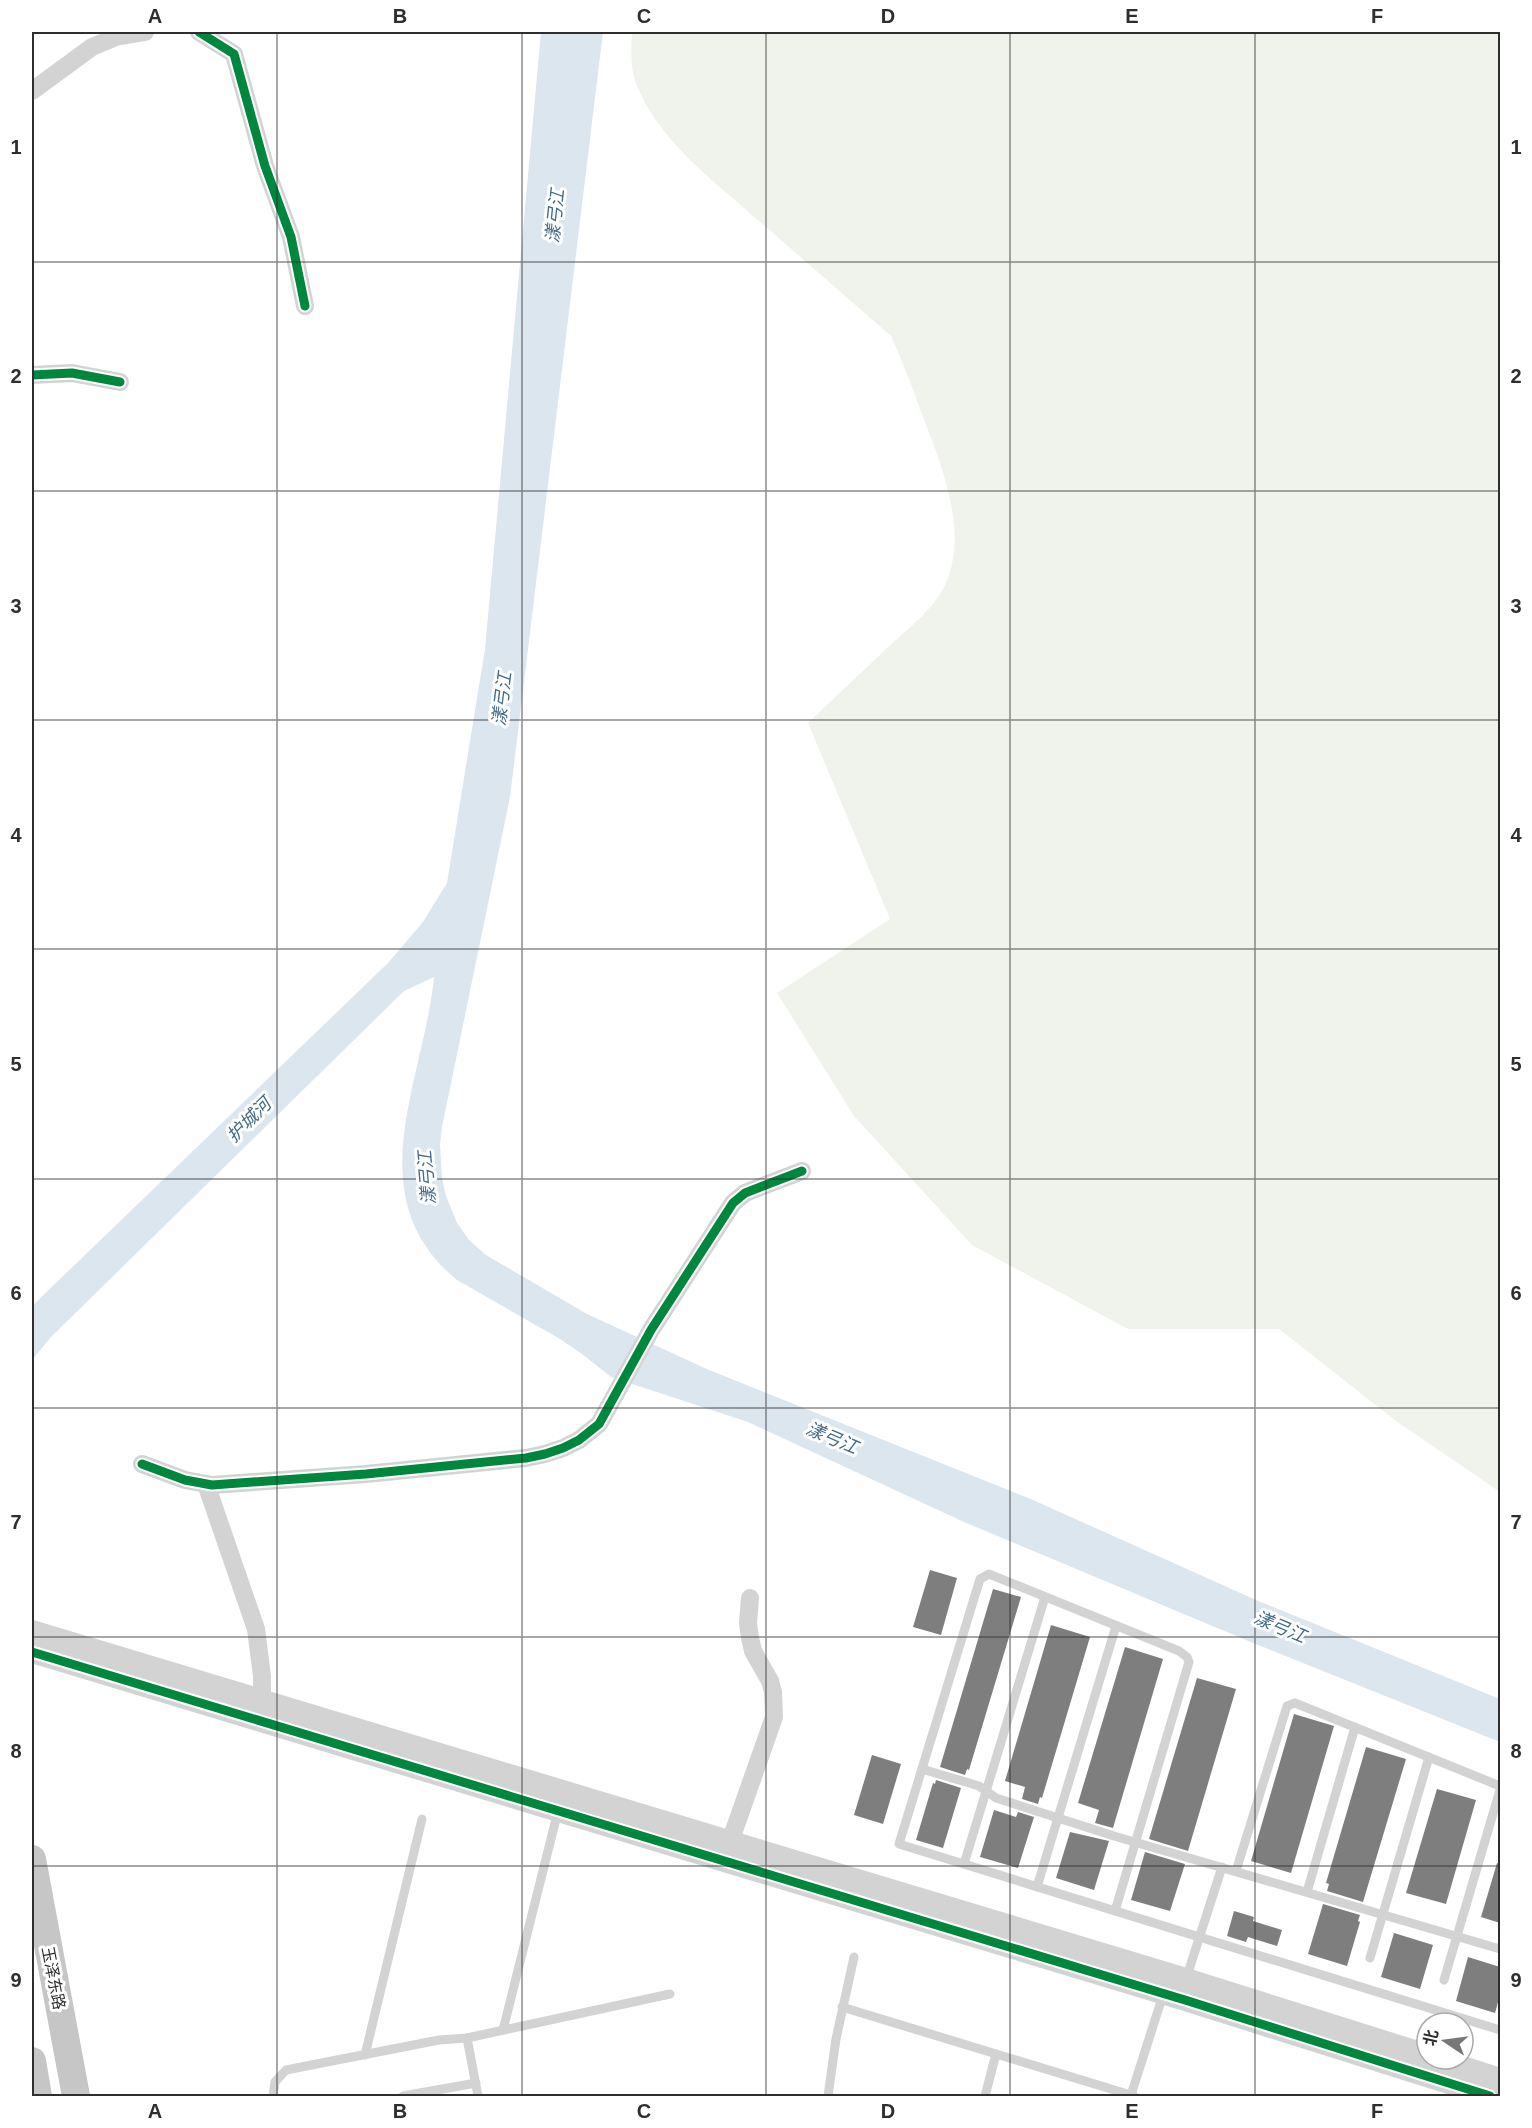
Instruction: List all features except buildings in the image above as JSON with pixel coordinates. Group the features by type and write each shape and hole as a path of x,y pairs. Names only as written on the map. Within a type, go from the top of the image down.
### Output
{"main road":[{"name":"玉泽东路","path":"32,1859 76,2097"},
{"path":"32,2061 38,2097"}],"street":[{"path":"32,92 92,47 116,37 146,32"},
{"path":"199,32 234,54 265,166 291,237 305,306"},
{"path":"32,375 72,373 120,382"},
{"path":"142,1464 185,1480 206,1484 366,1474 545,1454 579,1440 599,1424 651,1330 733,1203 746,1193 802,1171"},
{"path":"206,1484 256,1629 262,1676 262,1701"},
{"path":"730,1842 774,1717 770,1680 753,1651 750,1638 750,1598"},
{"path":"32,1631 1186,1979 1415,2051"},
{"path":"32,1652 1163,1993 1490,2097"},
{"path":"1475,2071 1500,2079"}],"lane":[{"path":"1115,1911 1190,1662 1179,1651 989,1574 980,1579 899,1844 1037,1887 1500,2030"},
{"path":"964,1864 1045,1597"},
{"path":"1037,1887 1116,1626"},
{"path":"1236,1871 1287,1706 1294,1703 1500,1788 1444,1980"},
{"path":"1307,1892 1355,1727"},
{"path":"1370,1958 1429,1757"},
{"path":"922,1768 979,1786 996,1798 1058,1818 1500,1949"},
{"path":"503,2030 558,1811"},
{"path":"365,2055 422,1819"},
{"path":"1186,1979 1222,1867"},
{"path":"828,2097 842,2007 855,1957"},
{"path":"842,2007 1133,2096 1163,1993"},
{"path":"273,2097 275,2082 286,2070 439,2040 467,2038 670,1994"},
{"path":"467,2038 478,2097"},
{"path":"985,2097 996,2054"},
{"path":"403,2097 476,2083"}],"shaded area":[{"path":"632,32 1500,32 1500,1492 1396,1421 1279,1329 1128,1329 972,1245 854,1116 777,993 890,919 808,723 913,625 936,600 947,580 953,560 955,540 950,497 937,455 891,336 707,176 674,143 647,106 637,86 632,66"}],"water":[{"path":"541,32 603,32 510,797 442,1127 440,1144 442,1179 457,1223 469,1240 486,1255 587,1314 709,1370 1033,1500 1256,1600 1500,1699 1500,1742 1246,1640 964,1522 748,1422 611,1377 560,1339 457,1280 427,1247 409,1212 403,1175 404,1136 410,1097 434,977 404,991 51,1337 32,1360 32,1306 388,963 423,922 447,883 485,649"}],"cycle path":[{"path":"199,32 234,54 265,166 291,237 305,306"},
{"path":"32,375 72,373 120,382"},
{"path":"142,1464 185,1480 212,1485 366,1474 526,1458 563,1448 579,1440 599,1424 651,1330 733,1203 745,1193 802,1171"},
{"path":"32,1652 1185,2000 1490,2096"}],"water label":[{"name":"漾弓江","path":"555,216"},
{"name":"漾弓江","path":"502,699"},
{"name":"护城河","path":"249,1120"},
{"name":"漾弓江","path":"427,1178"},
{"name":"漾弓江","path":"832,1438"},
{"name":"漾弓江","path":"1280,1627"}]}
